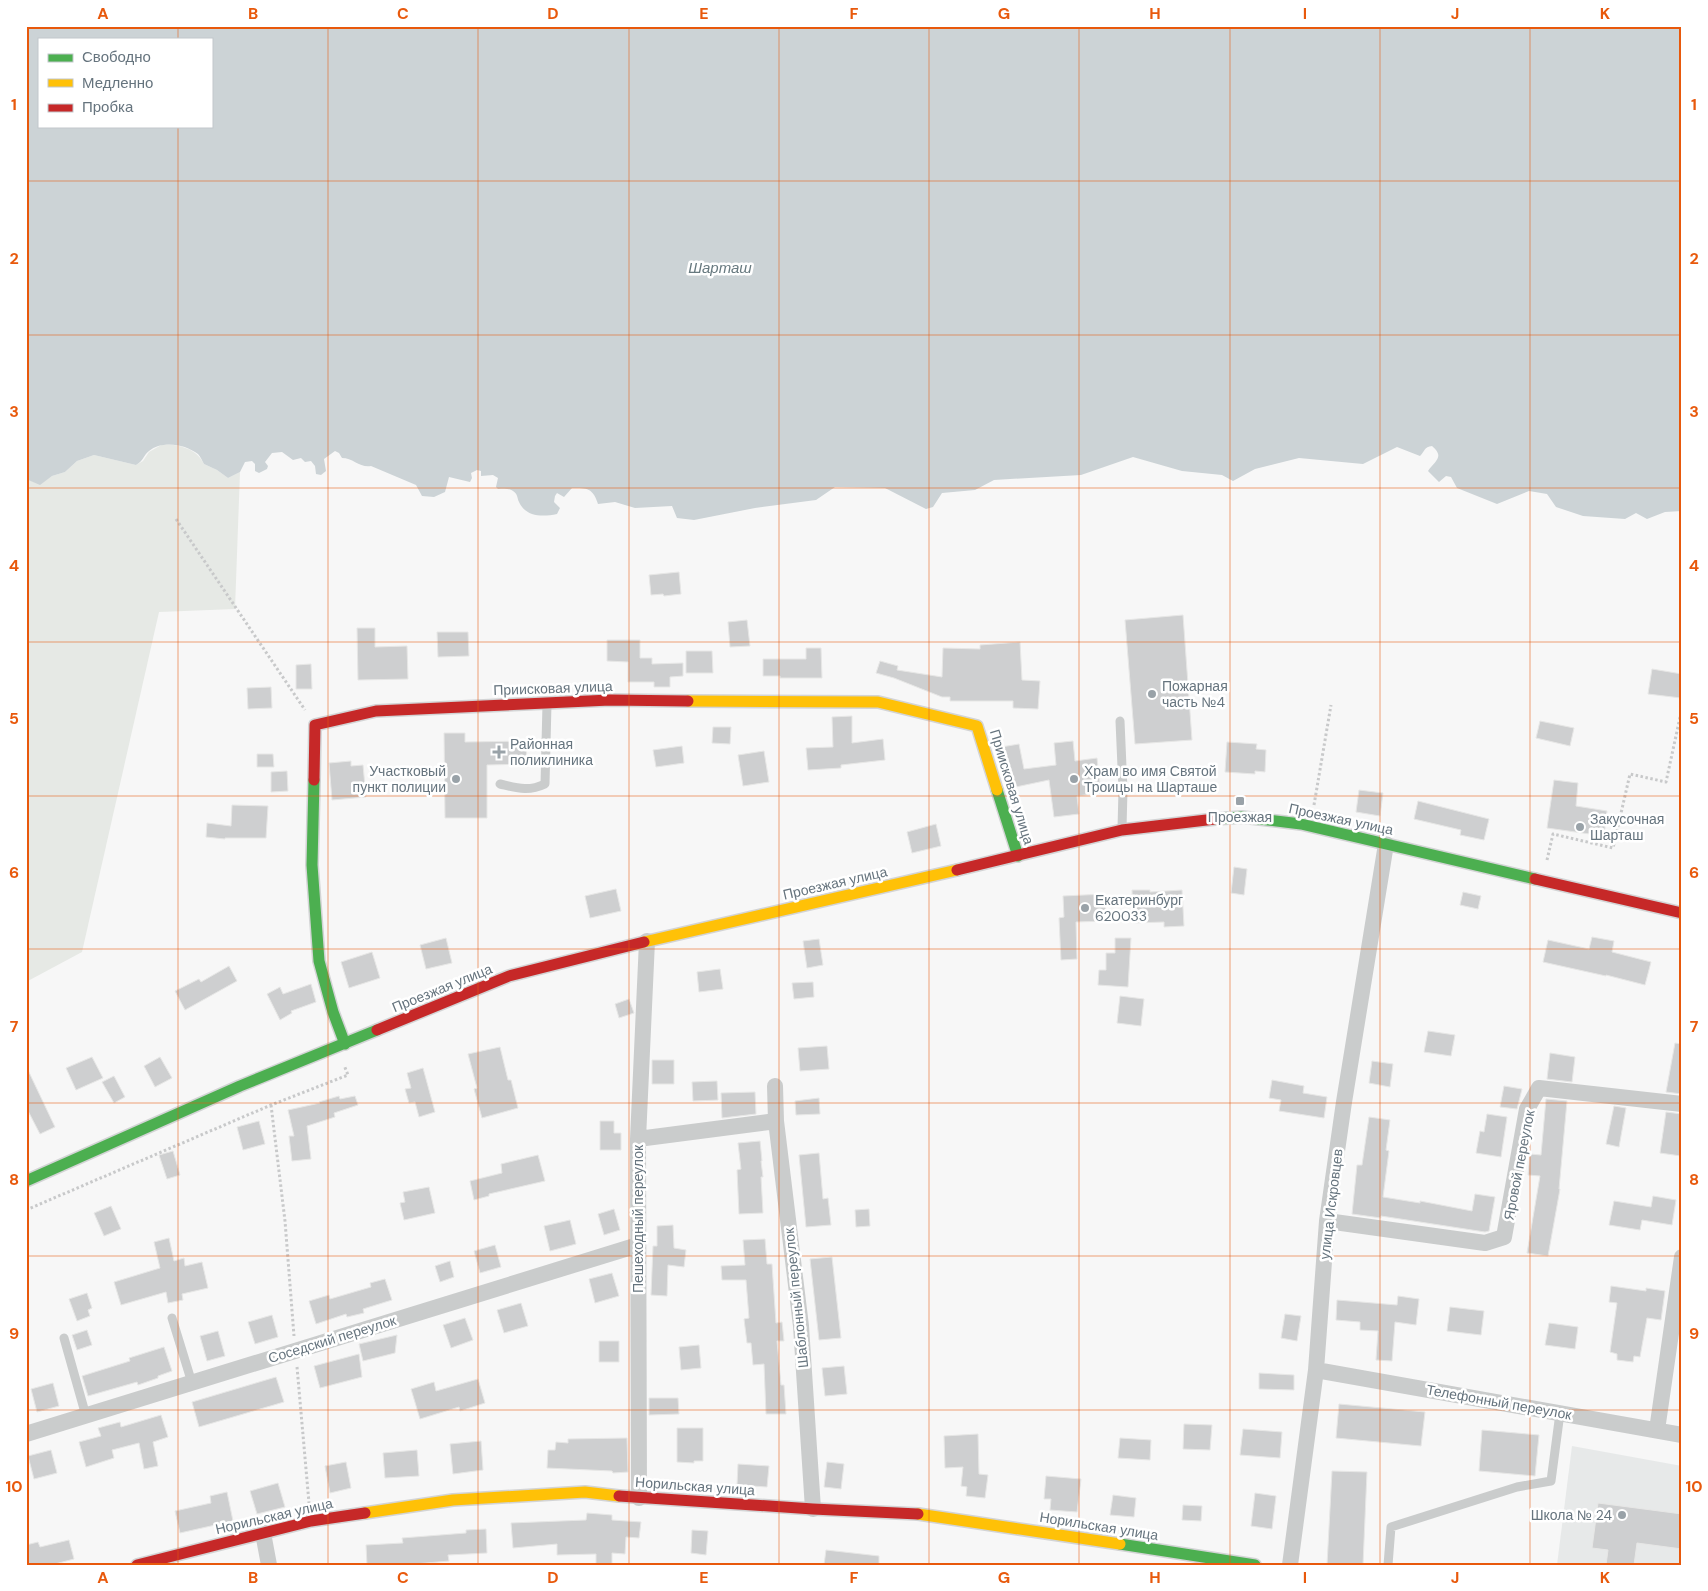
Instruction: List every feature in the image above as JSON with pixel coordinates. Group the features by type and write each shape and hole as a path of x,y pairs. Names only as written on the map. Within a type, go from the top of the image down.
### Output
{"street":[{"name":"Приисковая улица","path":"315,725 376,711 610,700 878,702 977,726 1018,856"},
{"path":"315,725 312,865 319,961 345,1044"},
{"name":"Проезжая улица","path":"26,1181 240,1086 509,976 646,941 1018,856 1122,830 1242,817 1301,824 1682,913"},
{"name":"улица Искровцев","path":"1290,1565 1316,1370 1328,1220 1346,1092 1386,844"},
{"name":"Пешеходный переулок","path":"639,1498 638,1139 646,941"},
{"name":"Шаблонный переулок","path":"775,1086 776,1121 801,1326 813,1510"},
{"name":"Яровой переулок","path":"1328,1220 1485,1243 1504,1237 1528,1109 1540,1088 1682,1104"},
{"path":"638,1139 776,1121"},
{"name":"Соседский переулок","path":"26,1434 638,1245"},
{"path":"1657,1430 1682,1257"},
{"name":"Телефонный переулок","path":"1316,1370 1682,1435"},
{"name":"Норильская улица","path":"137,1565 311,1521 453,1500 585,1492 639,1498 813,1510 920,1514 1255,1565"},
{"path":"263,1533 270,1565"}],"lane":[{"path":"500,784 519,789 534,789 545,784 548,703"},
{"path":"1120,721 1123,790 1122,830"},
{"path":"172,1318 192,1383"},
{"path":"64,1338 86,1416"},
{"path":"1388,1565 1391,1527 1517,1487 1551,1481 1560,1413"}],"path":[{"path":"176,519 315,725"},
{"path":"1313,814 1331,705"},
{"path":"1546,866 1553,834 1613,848 1630,774 1666,782 1682,708"},
{"path":"26,1210 272,1105 348,1075 342,1062"},
{"path":"272,1105 285,1221 311,1521"}],"shaded area":[{"path":"163,444 187,448 197,454 204,464 228,478 240,472 235,609 159,612 82,952 26,982 26,479 40,484 52,476 65,472 77,461 94,455 136,465 143,461 149,452"},
{"name":"Школа № 24","path":"1572,1446 1682,1466 1682,1565 1557,1565"}],"water":[{"name":"Шарташ","path":"26,26 1682,26 1682,511 1665,512 1647,519 1636,513 1625,519 1583,516 1556,507 1547,494 1529,491 1497,504 1457,488 1451,477 1446,476 1439,482 1428,471 1438,459 1438,453 1432,446 1426,448 1420,456 1397,447 1363,464 1299,458 1255,469 1233,481 1222,475 1182,471 1133,457 1081,475 994,480 975,490 942,493 933,507 926,509 885,488 835,487 816,500 755,508 694,520 677,518 672,506 635,508 615,502 598,504 592,492 577,488 572,488 564,497 557,493 554,502 560,508 557,514 535,515 522,507 517,495 513,491 496,487 498,478 493,475 481,476 481,471 477,470 471,473 472,478 470,482 449,477 445,492 434,497 422,496 416,485 371,466 363,466 342,458 335,451 324,459 326,471 321,475 316,474 315,466 311,461 305,462 301,458 293,460 282,452 272,453 265,462 268,466 267,469 259,473 255,471 255,464 252,461 245,462 240,472 228,478 204,464 199,455 193,451 167,444 160,445 149,451 136,465 94,455 77,461 65,472 52,476 40,485 26,479"}],"building":[{"path":"679,572 681,594 651,595 649,575"},
{"path":"1183,615 1192,740 1135,744 1125,620"},
{"path":"747,620 750,646 730,647 728,622"},
{"path":"357,628 375,628 375,647 407,646 408,679 358,680"},
{"path":"437,632 468,632 469,656 438,657"},
{"path":"607,640 640,640 640,658 652,658 652,664 683,663 683,676 670,677 670,687 654,687 654,682 628,682 628,662 607,661"},
{"path":"1020,642 1022,680 1040,681 1038,709 1013,708 1013,701 950,701 950,697 942,697 876,673 880,661 898,666 897,670 942,677 943,648 980,649 980,645"},
{"path":"806,648 821,648 822,678 763,676 763,659 806,659"},
{"path":"686,651 712,651 713,673 686,673"},
{"path":"311,664 312,689 296,689 296,665"},
{"path":"1652,669 1682,674 1681,698 1648,694"},
{"path":"271,687 272,708 248,709 247,688"},
{"path":"852,716 852,743 883,739 885,760 841,765 841,768 808,770 806,748 833,747 832,717"},
{"path":"1540,721 1574,728 1570,746 1536,738"},
{"path":"713,727 731,727 730,744 712,743"},
{"path":"444,733 465,733 465,742 526,741 527,764 487,765 487,818 445,818"},
{"name":"Храм во имя Святой Троицы на Шарташе","path":"1073,741 1075,761 1097,758 1101,793 1077,796 1079,814 1054,817 1049,780 1011,788 1001,747 1019,744 1024,769 1056,765 1054,743"},
{"path":"1227,742 1257,744 1256,749 1266,750 1265,772 1255,771 1255,774 1225,772"},
{"path":"682,746 684,763 656,767 653,750"},
{"path":"764,751 769,782 743,786 738,755"},
{"path":"257,754 273,754 274,767 257,767"},
{"path":"351,761 351,766 363,765 366,797 332,800 329,763"},
{"path":"287,771 288,791 271,792 271,772"},
{"path":"1554,780 1578,783 1576,806 1607,811 1604,836 1547,828"},
{"path":"1359,790 1383,793 1380,816 1356,812"},
{"path":"1418,801 1489,819 1484,840 1460,835 1461,830 1414,819"},
{"path":"232,805 268,806 266,838 225,839 206,837 207,823 231,826"},
{"path":"936,824 941,846 912,853 907,832"},
{"path":"1234,867 1247,869 1244,895 1231,893"},
{"path":"616,889 621,911 590,918 585,896"},
{"path":"1132,890 1150,890 1150,892 1182,890 1184,926 1164,927 1164,922 1133,923"},
{"path":"1463,892 1481,896 1478,909 1460,905"},
{"path":"1105,894 1106,921 1076,922 1077,959 1061,960 1059,918 1064,917 1063,896"},
{"path":"1592,937 1614,941 1612,952 1651,962 1645,985 1543,962 1548,940 1589,949"},
{"path":"446,938 452,963 426,969 420,945"},
{"path":"1115,938 1131,938 1128,987 1098,985 1099,970 1106,970 1106,953 1115,953"},
{"path":"819,939 823,965 807,968 803,941"},
{"path":"372,952 380,978 349,988 341,962"},
{"path":"229,966 237,981 185,1010 175,991 199,979 201,982"},
{"path":"720,969 723,989 699,992 697,972"},
{"path":"813,982 814,997 794,999 792,983"},
{"path":"311,984 316,1002 291,1011 292,1013 280,1020 267,994 280,987 283,994"},
{"path":"1120,996 1144,999 1141,1026 1117,1023"},
{"path":"629,999 634,1013 619,1018 615,1004"},
{"path":"1428,1031 1455,1035 1451,1056 1424,1052"},
{"path":"1675,1043 1682,1044 1682,1094 1666,1092"},
{"path":"827,1046 829,1069 800,1071 798,1048"},
{"path":"500,1047 508,1080 511,1080 518,1108 482,1118 474,1089 477,1088 468,1054"},
{"path":"1550,1053 1575,1057 1572,1082 1547,1079"},
{"path":"92,1057 103,1078 76,1090 66,1068"},
{"path":"160,1057 172,1078 155,1087 144,1066"},
{"path":"652,1060 674,1060 674,1084 652,1084"},
{"path":"1372,1061 1393,1064 1390,1087 1369,1083"},
{"path":"26,1066 55,1127 40,1134 26,1107"},
{"path":"423,1068 435,1112 419,1117 415,1102 409,1103 405,1089 411,1088 407,1073"},
{"path":"114,1076 125,1097 114,1103 102,1082"},
{"path":"1272,1080 1304,1086 1303,1093 1327,1097 1324,1118 1279,1111 1281,1100 1269,1098"},
{"path":"717,1081 718,1100 693,1101 692,1082"},
{"path":"1504,1086 1522,1089 1517,1109 1500,1107"},
{"path":"755,1092 756,1114 722,1118 721,1093"},
{"path":"339,1096 340,1099 355,1096 358,1105 334,1113 335,1117 307,1126 311,1159 292,1161 289,1136 294,1136 288,1110 320,1103"},
{"path":"819,1098 820,1114 796,1115 795,1101"},
{"path":"1546,1099 1567,1101 1560,1189 1548,1256 1527,1253 1540,1176 1528,1175 1530,1154 1541,1155"},
{"path":"1614,1106 1626,1108 1619,1147 1606,1144"},
{"path":"1666,1112 1682,1114 1681,1156 1660,1153"},
{"path":"1487,1114 1507,1117 1501,1157 1476,1153 1480,1131 1484,1132"},
{"path":"1369,1117 1390,1120 1386,1150 1389,1151 1383,1197 1420,1203 1420,1201 1472,1211 1475,1194 1495,1197 1489,1231 1485,1232 1381,1216 1381,1218 1352,1214 1357,1165 1362,1165"},
{"path":"259,1121 265,1144 243,1150 237,1127"},
{"path":"600,1121 614,1121 614,1133 621,1133 621,1150 600,1150"},
{"path":"760,1141 763,1213 739,1214 737,1170 741,1169 738,1143"},
{"path":"173,1151 180,1175 167,1179 159,1155"},
{"path":"819,1153 823,1199 828,1198 831,1225 806,1227 799,1155"},
{"path":"538,1155 545,1181 489,1194 489,1196 474,1200 470,1181 502,1173 501,1164"},
{"path":"429,1187 435,1213 404,1220 400,1203 405,1202 403,1192"},
{"path":"1653,1196 1676,1200 1672,1225 1642,1220 1640,1230 1609,1225 1614,1201 1651,1207"},
{"path":"111,1206 121,1229 104,1236 94,1213"},
{"path":"614,1209 620,1230 604,1235 598,1214"},
{"path":"869,1209 870,1226 856,1227 855,1210"},
{"path":"570,1220 576,1244 550,1251 544,1226"},
{"path":"673,1225 674,1248 686,1250 684,1267 668,1265 667,1296 651,1295 653,1246 657,1246 657,1226"},
{"path":"169,1238 174,1261 184,1258 185,1266 202,1262 208,1288 182,1294 183,1300 168,1303 166,1292 121,1305 114,1282 160,1268 154,1242"},
{"path":"765,1239 767,1264 772,1264 776,1323 782,1322 784,1341 777,1341 781,1385 784,1385 786,1414 766,1414 764,1364 753,1365 751,1343 747,1343 744,1319 749,1318 746,1280 722,1280 721,1266 745,1265 743,1240"},
{"path":"495,1245 501,1267 480,1273 474,1251"},
{"path":"832,1257 841,1338 819,1340 810,1259"},
{"path":"450,1261 454,1277 440,1282 435,1266"},
{"path":"612,1273 619,1296 595,1303 589,1279"},
{"path":"385,1279 392,1300 363,1309 364,1313 347,1317 346,1314 316,1324 309,1301 329,1295 330,1299 371,1287 370,1283"},
{"path":"1611,1286 1646,1291 1646,1288 1665,1291 1661,1320 1647,1318 1640,1357 1634,1356 1633,1362 1617,1360 1617,1354 1610,1352 1617,1303 1609,1302"},
{"path":"87,1293 92,1308 88,1310 90,1316 77,1321 69,1299"},
{"path":"1398,1296 1419,1299 1416,1325 1395,1322 1392,1361 1376,1360 1378,1331 1360,1330 1360,1322 1336,1320 1337,1300 1397,1305"},
{"path":"521,1303 528,1326 504,1333 497,1310"},
{"path":"1450,1307 1484,1311 1481,1335 1447,1331"},
{"path":"1285,1314 1301,1316 1297,1341 1281,1338"},
{"path":"272,1315 278,1337 255,1344 248,1322"},
{"path":"465,1318 473,1340 451,1348 443,1325"},
{"path":"1549,1323 1578,1327 1575,1349 1545,1345"},
{"path":"87,1330 92,1345 77,1350 72,1335"},
{"path":"218,1331 225,1356 207,1361 200,1336"},
{"path":"397,1335 395,1353 363,1361 359,1344"},
{"path":"599,1341 619,1341 619,1362 599,1362"},
{"path":"699,1345 701,1368 681,1370 679,1347"},
{"path":"164,1347 172,1371 138,1385 137,1382 88,1396 82,1376 130,1361 129,1358"},
{"path":"359,1354 362,1377 320,1388 314,1366"},
{"path":"844,1366 847,1394 825,1396 822,1368"},
{"path":"1259,1373 1294,1375 1294,1390 1259,1389"},
{"path":"276,1377 284,1402 199,1427 192,1402"},
{"path":"478,1379 485,1403 460,1411 459,1407 420,1419 411,1389 434,1382 436,1391"},
{"path":"53,1383 59,1406 37,1412 31,1389"},
{"path":"649,1398 678,1398 679,1414 649,1415"},
{"path":"1339,1404 1425,1412 1421,1446 1336,1438"},
{"path":"161,1415 168,1437 153,1442 158,1466 144,1469 139,1443 112,1450 114,1458 86,1467 79,1442 101,1436 98,1428 120,1422 121,1427"},
{"path":"1184,1424 1212,1425 1210,1450 1183,1449"},
{"path":"677,1428 703,1428 703,1461 694,1461 694,1463 677,1462"},
{"path":"1243,1429 1282,1432 1280,1458 1240,1455"},
{"path":"1482,1430 1539,1435 1535,1476 1479,1471"},
{"path":"978,1434 979,1474 988,1475 985,1498 966,1496 967,1487 961,1486 963,1467 945,1468 944,1436"},
{"path":"627,1438 628,1472 613,1473 612,1471 547,1468 548,1450 555,1450 556,1442 568,1443 568,1439"},
{"path":"1120,1438 1151,1440 1150,1460 1118,1458"},
{"path":"481,1441 483,1470 453,1474 450,1444"},
{"path":"51,1450 57,1473 34,1479 28,1456"},
{"path":"417,1450 419,1476 385,1478 383,1453"},
{"path":"346,1462 351,1488 330,1493 325,1466"},
{"path":"827,1462 844,1464 841,1489 824,1487"},
{"path":"738,1464 769,1466 767,1487 737,1485"},
{"path":"1332,1471 1367,1472 1363,1565 1327,1565"},
{"path":"1046,1476 1081,1479 1077,1512 1050,1510 1051,1499 1044,1499"},
{"path":"278,1483 285,1507 257,1514 250,1491"},
{"path":"227,1492 233,1521 180,1533 175,1511 211,1503 210,1496"},
{"path":"1255,1493 1276,1496 1272,1529 1251,1526"},
{"path":"1113,1495 1136,1498 1134,1517 1110,1515"},
{"path":"1598,1503 1682,1514 1682,1549 1637,1543 1634,1565 1606,1565 1608,1550 1592,1548"},
{"path":"1183,1505 1202,1506 1201,1521 1182,1520"},
{"path":"587,1513 612,1515 612,1520 641,1522 639,1538 626,1537 625,1554 612,1553 612,1565 596,1565 596,1554 557,1555 557,1544 513,1548 511,1523 586,1520"},
{"path":"486,1529 487,1553 448,1555 449,1561 403,1565 367,1565 366,1545 403,1543 402,1538 466,1533 466,1530"},
{"path":"692,1530 708,1531 706,1555 691,1553"},
{"path":"69,1540 74,1559 51,1565 26,1565 26,1545 38,1542 40,1547"},
{"path":"826,1550 879,1556 879,1565 824,1565"}],"traffic: fast":[{"path":"314,780 312,865 319,961 333,1012 345,1044"},
{"path":"997,790 1018,856"},
{"path":"1215,819 1242,817 1301,824 1535,879"},
{"path":"26,1181 240,1086 377,1030"},
{"path":"1120,1544 1255,1565"}],"traffic: slow":[{"path":"688,701 878,702 977,726 997,790"},
{"path":"644,942 957,870"},
{"path":"365,1513 453,1500 585,1492 619,1496"},
{"path":"918,1514 1120,1544"}],"traffic: jam":[{"path":"314,780 315,725 376,711 610,700 688,701"},
{"path":"957,870 1122,830 1215,819"},
{"path":"1535,879 1682,913"},
{"path":"377,1030 509,976 644,942"},
{"path":"619,1496 918,1514"},
{"path":"137,1565 311,1521 365,1513"}],"place":[{"name":"Пожарная часть №4","path":"1152,694"},
{"name":"Районная поликлиника","path":"499,752"},
{"name":"Участковый пункт полиции","path":"456,779"},
{"name":"Храм во имя Святой Троицы на Шарташе","path":"1074,779"},
{"name":"Проезжая","path":"1240,801"},
{"name":"Закусочная Шарташ","path":"1580,827"},
{"name":"Екатеринбург 620033","path":"1085,908"},
{"name":"Школа № 24","path":"1622,1515"}]}
